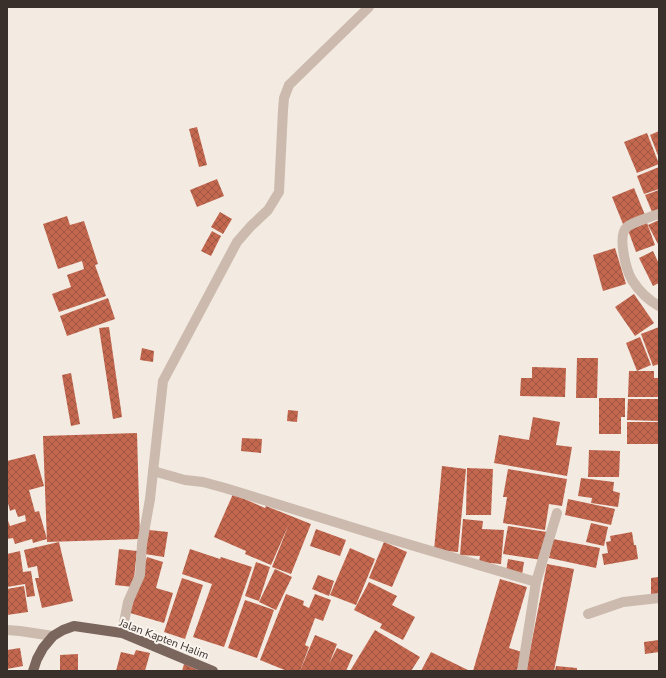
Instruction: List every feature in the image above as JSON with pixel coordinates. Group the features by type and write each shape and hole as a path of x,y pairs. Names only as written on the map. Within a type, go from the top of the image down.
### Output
{"main road":[{"name":"Jalan Kapten Halim","path":"33,671 43,648 53,636 62,630 74,626 122,633 213,671"}],"street":[{"path":"122,633 128,602 140,575 142,544 150,499 163,382 237,242 250,226 268,210 279,192 284,98 289,86 369,7"},
{"path":"659,214 627,226 622,235 622,248 631,279 649,301 659,306"},
{"path":"153,471 185,480 203,482 225,488 536,582"},
{"path":"522,671 536,582 557,513"},
{"path":"588,614 623,602 659,598"},
{"path":"7,630 53,636"}],"building":[{"path":"197,127 207,165 199,167 189,129"},
{"path":"659,131 659,158 650,135"},
{"path":"647,133 659,164 637,173 624,142"},
{"path":"659,167 659,189 644,194 637,176"},
{"path":"217,179 224,196 197,207 190,190"},
{"path":"634,188 645,215 623,224 612,197"},
{"path":"659,190 659,209 652,212 645,195"},
{"path":"220,212 232,219 223,234 211,227"},
{"path":"67,216 70,225 84,221 98,264 95,265 106,296 59,312 52,294 71,287 67,275 84,269 82,261 58,269 43,224"},
{"path":"659,220 659,246 648,225"},
{"path":"647,223 655,245 636,252 628,230"},
{"path":"212,231 221,236 211,256 201,251"},
{"path":"615,248 626,284 603,291 593,255"},
{"path":"653,251 659,264 659,283 653,286 639,258"},
{"path":"634,294 654,323 635,336 615,307"},
{"path":"108,298 115,319 67,336 60,316"},
{"path":"109,327 122,417 113,419 99,328"},
{"path":"659,327 659,364 653,366 641,334"},
{"path":"640,337 651,365 637,371 626,343"},
{"path":"142,348 154,351 153,362 140,360"},
{"path":"577,358 598,358 597,398 576,398"},
{"path":"532,367 566,368 565,397 520,396 521,378 532,378"},
{"path":"629,371 654,371 654,378 659,378 659,397 628,397"},
{"path":"71,373 80,424 71,426 62,375"},
{"path":"599,398 625,398 625,417 621,417 621,434 599,434"},
{"path":"628,399 659,399 658,421 627,420"},
{"path":"288,410 298,411 297,422 287,421"},
{"path":"533,417 560,422 556,445 572,447 567,476 494,463 499,435 529,440"},
{"path":"627,422 659,422 658,444 627,444"},
{"path":"137,433 140,539 47,542 43,436"},
{"path":"242,438 262,439 261,453 241,451"},
{"path":"589,450 620,451 619,477 588,477"},
{"path":"35,454 44,486 29,490 35,512 39,511 47,539 33,543 32,539 15,544 13,538 7,539 7,518 10,526 26,521 25,515 18,517 15,509 10,511 7,499 7,461"},
{"path":"442,466 466,469 458,552 434,550"},
{"path":"467,468 493,469 491,515 466,515"},
{"path":"508,469 567,479 562,506 549,504 545,530 503,523 507,497 503,497"},
{"path":"581,478 614,482 613,491 620,493 618,507 591,503 592,498 578,496"},
{"path":"233,494 265,508 266,506 311,524 291,574 272,567 289,524 271,565 245,554 246,551 214,537"},
{"path":"568,499 615,509 611,525 565,515"},
{"path":"463,519 483,521 482,529 504,530 501,564 479,562 480,556 460,555"},
{"path":"591,523 608,527 604,546 586,542"},
{"path":"508,526 547,532 542,560 503,554"},
{"path":"316,529 346,540 340,556 310,546"},
{"path":"149,530 168,532 164,557 145,554"},
{"path":"632,532 638,559 604,565 602,554 608,553 606,542 611,541 610,536"},
{"path":"553,539 600,548 596,568 549,558"},
{"path":"59,542 73,601 42,608 35,578 39,578 37,566 28,568 24,550"},
{"path":"384,542 407,552 392,587 369,578"},
{"path":"350,548 375,559 356,605 330,595"},
{"path":"119,549 137,551 133,587 115,585"},
{"path":"190,549 220,559 221,557 252,567 224,647 193,637 212,584 182,574"},
{"path":"20,551 23,572 31,571 35,596 27,597 25,584 7,587 7,554"},
{"path":"147,557 163,562 156,588 173,593 164,623 130,613"},
{"path":"508,559 524,562 522,575 506,572"},
{"path":"256,562 270,567 259,601 245,596"},
{"path":"547,564 574,569 554,671 526,671"},
{"path":"275,569 292,577 276,610 259,602"},
{"path":"318,575 334,581 329,596 312,589"},
{"path":"659,577 659,595 651,595 651,578"},
{"path":"182,578 203,585 185,639 164,632"},
{"path":"500,579 527,587 509,648 522,652 517,671 473,671"},
{"path":"369,582 397,596 392,605 415,617 403,640 380,628 382,624 354,610"},
{"path":"24,586 28,612 7,615 7,589"},
{"path":"286,594 304,601 303,605 309,608 315,594 331,600 323,621 315,618 305,645 309,647 300,671 287,671 260,660"},
{"path":"245,600 274,610 257,658 228,648"},
{"path":"375,630 420,657 411,671 350,671"},
{"path":"315,635 337,644 329,664 337,648 353,655 346,671 300,671"},
{"path":"659,640 659,652 645,654 644,642"},
{"path":"20,648 23,666 7,669 7,650"},
{"path":"136,650 150,653 145,671 116,671 121,652 134,655"},
{"path":"431,652 470,671 421,671"},
{"path":"78,654 78,671 60,671 60,655"},
{"path":"184,664 200,671 182,671"},
{"path":"556,666 577,668 577,671 555,671"}]}
